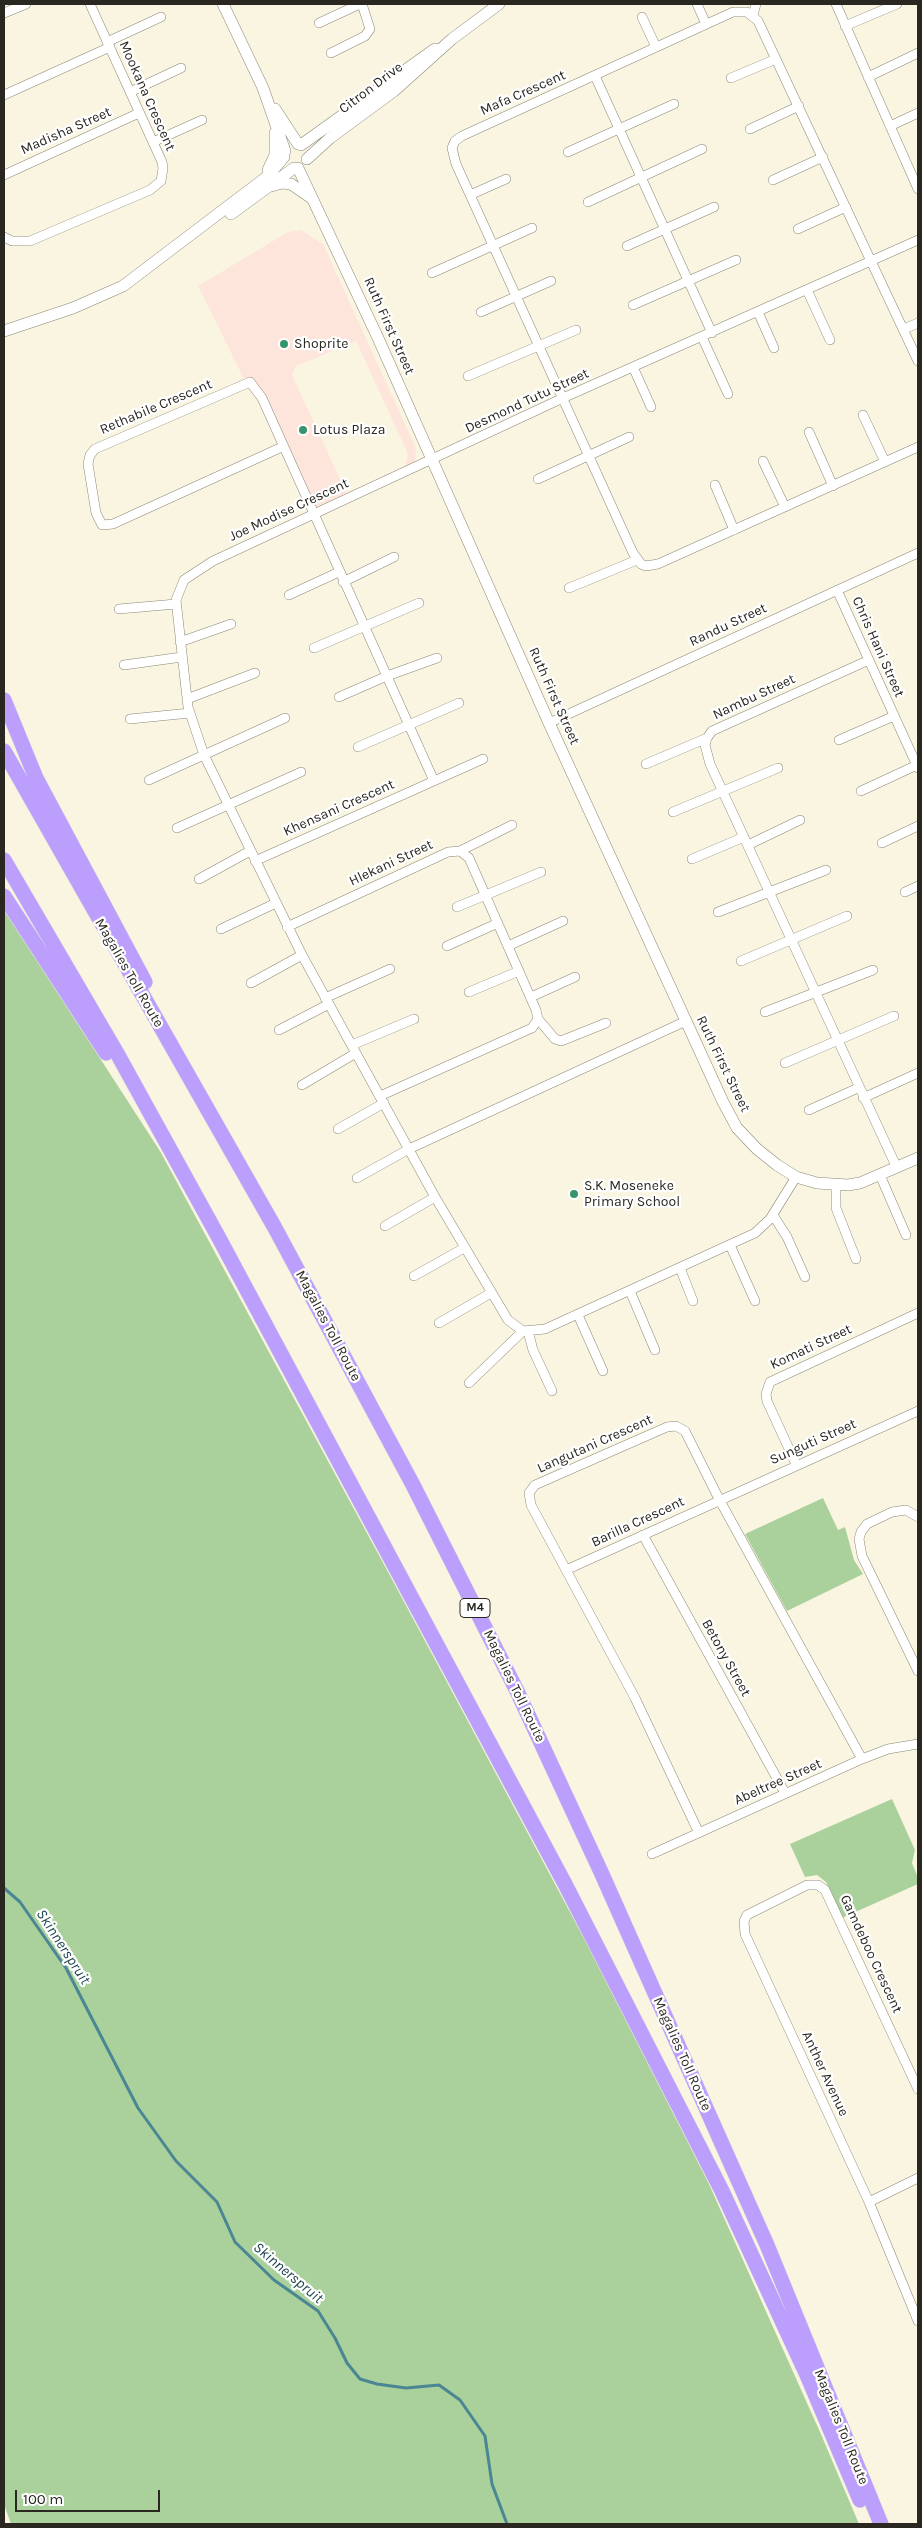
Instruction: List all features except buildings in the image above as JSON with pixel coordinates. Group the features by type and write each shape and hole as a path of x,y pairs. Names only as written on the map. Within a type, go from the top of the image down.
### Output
{"highway":[{"path":"4,700 36,778 274,1228"},
{"name":"Magalies Toll Route","path":"4,751 274,1228 413,1485 521,1700 601,1872 767,2245 881,2524"},
{"name":"Magalies Toll Route","path":"4,860 118,1055 219,1238 470,1704 722,2191 807,2375 870,2524"},
{"path":"4,896 121,1077 219,1238"}],"street":[{"path":"4,13 26,4"},
{"name":"Mookana Crescent","path":"4,237 21,243 30,241 150,190 161,181 163,168 90,4"},
{"path":"223,4 262,88 287,164 296,168"},
{"path":"319,22 361,4 370,29 366,36 331,52"},
{"name":"Citron Drive","path":"4,337 124,286 264,184 304,165 330,138 394,91 452,39 499,4"},
{"path":"697,4 706,24"},
{"path":"756,4 753,15 776,59 918,362"},
{"path":"836,4 890,126 916,177 918,189"},
{"path":"845,26 897,4"},
{"name":"Mafa Crescent","path":"637,560 470,195 453,155 455,141 462,136 733,12 741,11 753,15"},
{"path":"4,95 161,17"},
{"path":"642,17 656,48"},
{"name":"Citron Drive","path":"264,184 290,146 299,145 422,56 452,39"},
{"path":"868,77 918,53"},
{"path":"731,78 776,59"},
{"path":"130,92 181,68"},
{"path":"595,76 712,333"},
{"path":"262,88 299,145 306,149 308,160"},
{"path":"568,152 674,104"},
{"path":"750,130 798,106"},
{"path":"890,126 918,112"},
{"name":"Madisha Street","path":"4,175 139,113"},
{"path":"272,114 276,142 274,155 264,184 291,184 313,199"},
{"path":"152,142 202,120"},
{"path":"588,202 702,149"},
{"path":"773,180 822,156"},
{"name":"Ruth First Street","path":"296,168 313,199 723,1102 738,1128 757,1149 796,1177 817,1183 836,1185 860,1183 918,1158"},
{"path":"470,195 506,179"},
{"path":"628,246 714,207"},
{"path":"798,229 846,207"},
{"path":"432,273 532,228"},
{"name":"Desmond Tutu Street","path":"432,461 563,398 918,240"},
{"path":"634,305 736,260"},
{"path":"481,312 551,281"},
{"path":"807,290 830,340"},
{"path":"758,312 774,348"},
{"name":"Citron Drive","path":"4,330 57,314"},
{"path":"904,329 918,323"},
{"path":"468,376 576,330"},
{"path":"702,337 728,394"},
{"path":"634,367 651,408"},
{"name":"Rethabile Crescent","path":"282,447 113,524 102,524 96,513 88,464 90,455 95,449 250,382 262,398 313,515"},
{"path":"863,415 885,462"},
{"path":"809,432 833,486"},
{"path":"538,479 629,437"},
{"path":"569,588 637,560 646,566 658,564 918,447"},
{"name":"Joe Modise Crescent","path":"432,461 213,561 192,573 179,588 176,604 180,642 190,713 204,755 287,927 464,1248 508,1320 526,1331"},
{"path":"763,461 785,507"},
{"path":"715,485 734,530"},
{"path":"313,515 434,781"},
{"name":"Randu Street","path":"550,723 918,552"},
{"path":"344,582 394,558"},
{"path":"289,595 339,572"},
{"name":"Chris Hani Street","path":"838,590 918,767 861,791"},
{"path":"314,648 419,603"},
{"path":"119,609 176,604"},
{"path":"180,642 231,624"},
{"path":"124,665 182,657"},
{"path":"339,698 386,676 437,658"},
{"name":"Nambu Street","path":"869,660 712,732 707,738 706,754 858,1088 897,1168"},
{"path":"188,699 255,673"},
{"path":"358,747 459,703"},
{"path":"130,719 190,713"},
{"name":"Chris Hani Street","path":"839,740 894,716"},
{"path":"149,780 285,718"},
{"path":"646,764 707,738"},
{"name":"Khensani Crescent","path":"255,861 483,759"},
{"path":"673,812 724,793 778,768"},
{"path":"177,828 301,772"},
{"path":"692,859 800,820"},
{"name":"Hlekani Street","path":"287,927 448,852 460,851 512,825"},
{"path":"882,843 918,826"},
{"path":"199,879 250,851"},
{"path":"460,851 469,858 531,997 538,1019 555,1039 562,1042 606,1023"},
{"path":"718,912 826,870"},
{"path":"457,908 541,872"},
{"path":"905,892 918,886"},
{"path":"221,929 276,903"},
{"path":"741,961 847,916"},
{"path":"508,946 563,921"},
{"path":"447,946 498,923"},
{"path":"251,982 302,955"},
{"path":"279,1030 327,1001 390,969"},
{"path":"764,1012 873,970"},
{"path":"469,992 519,971"},
{"path":"531,997 575,977"},
{"path":"785,1063 894,1016"},
{"path":"302,1085 354,1049 414,1019"},
{"path":"338,1129 382,1100 532,1028 538,1019"},
{"path":"357,1178 409,1149 686,1021"},
{"path":"863,1098 918,1073"},
{"path":"809,1110 858,1088"},
{"path":"880,1175 906,1235"},
{"path":"469,1383 526,1331 545,1329 578,1315 755,1233 773,1215 796,1177"},
{"path":"836,1185 836,1208 856,1258"},
{"path":"385,1226 435,1198"},
{"path":"773,1215 787,1237 805,1277"},
{"path":"730,1245 755,1301"},
{"path":"414,1276 464,1248"},
{"path":"680,1268 693,1301"},
{"path":"630,1292 655,1350"},
{"path":"440,1322 491,1293"},
{"name":"Komati Street","path":"796,1464 767,1401 766,1394 770,1382 918,1313"},
{"path":"578,1315 604,1371"},
{"path":"526,1331 532,1350 552,1390"},
{"name":"Sunguti Street","path":"719,1499 918,1411"},
{"name":"Langutani Crescent","path":"566,1570 531,1505 529,1493 535,1485 667,1427 676,1426 685,1431 689,1437 719,1499"},
{"path":"719,1499 862,1759"},
{"name":"Barilla Crescent","path":"566,1570 719,1499"},
{"path":"918,1517 906,1510 892,1512 867,1524 861,1532 859,1539 862,1556 918,1671"},
{"name":"Betony Street","path":"643,1535 785,1793"},
{"path":"566,1570 635,1698 699,1833"},
{"name":"Abeltree Street","path":"652,1854 862,1759 888,1749 918,1744"},
{"name":"Anther Avenue","path":"822,1887 813,1884 800,1887 752,1910 747,1915 743,1928 869,2202 918,2321"},
{"name":"Gamdeboo Crescent","path":"822,1887 828,1895 918,2089"},
{"path":"869,2202 918,2178"}],"shaded area":[{"path":"301,230 323,244 416,448 415,462 405,467 408,454 356,341 296,366 292,375 347,494 315,508 257,385 243,377 198,286 288,232"}],"green space":[{"path":"4,910 160,1151 586,1942 708,2182 859,2524 11,2524 4,2504"},
{"path":"823,1498 838,1530 845,1527 854,1560 863,1574 787,1611 745,1534"},
{"path":"892,1799 915,1850 912,1863 918,1878 918,1884 842,1918 826,1882 817,1875 805,1877 790,1844"}],"waterway":[{"name":"Skinnerspruit","path":"4,1888 20,1902 66,1968 138,2108 176,2161 217,2202 235,2242 274,2280 318,2311 335,2338 347,2363 360,2379 377,2384 406,2388 439,2385 460,2400 485,2436 492,2484 507,2524"}],"place":[{"name":"Shoprite","path":"284,344"},
{"name":"Lotus Plaza","path":"303,430"},
{"name":"S.K. Moseneke Primary School","path":"574,1194"}]}
